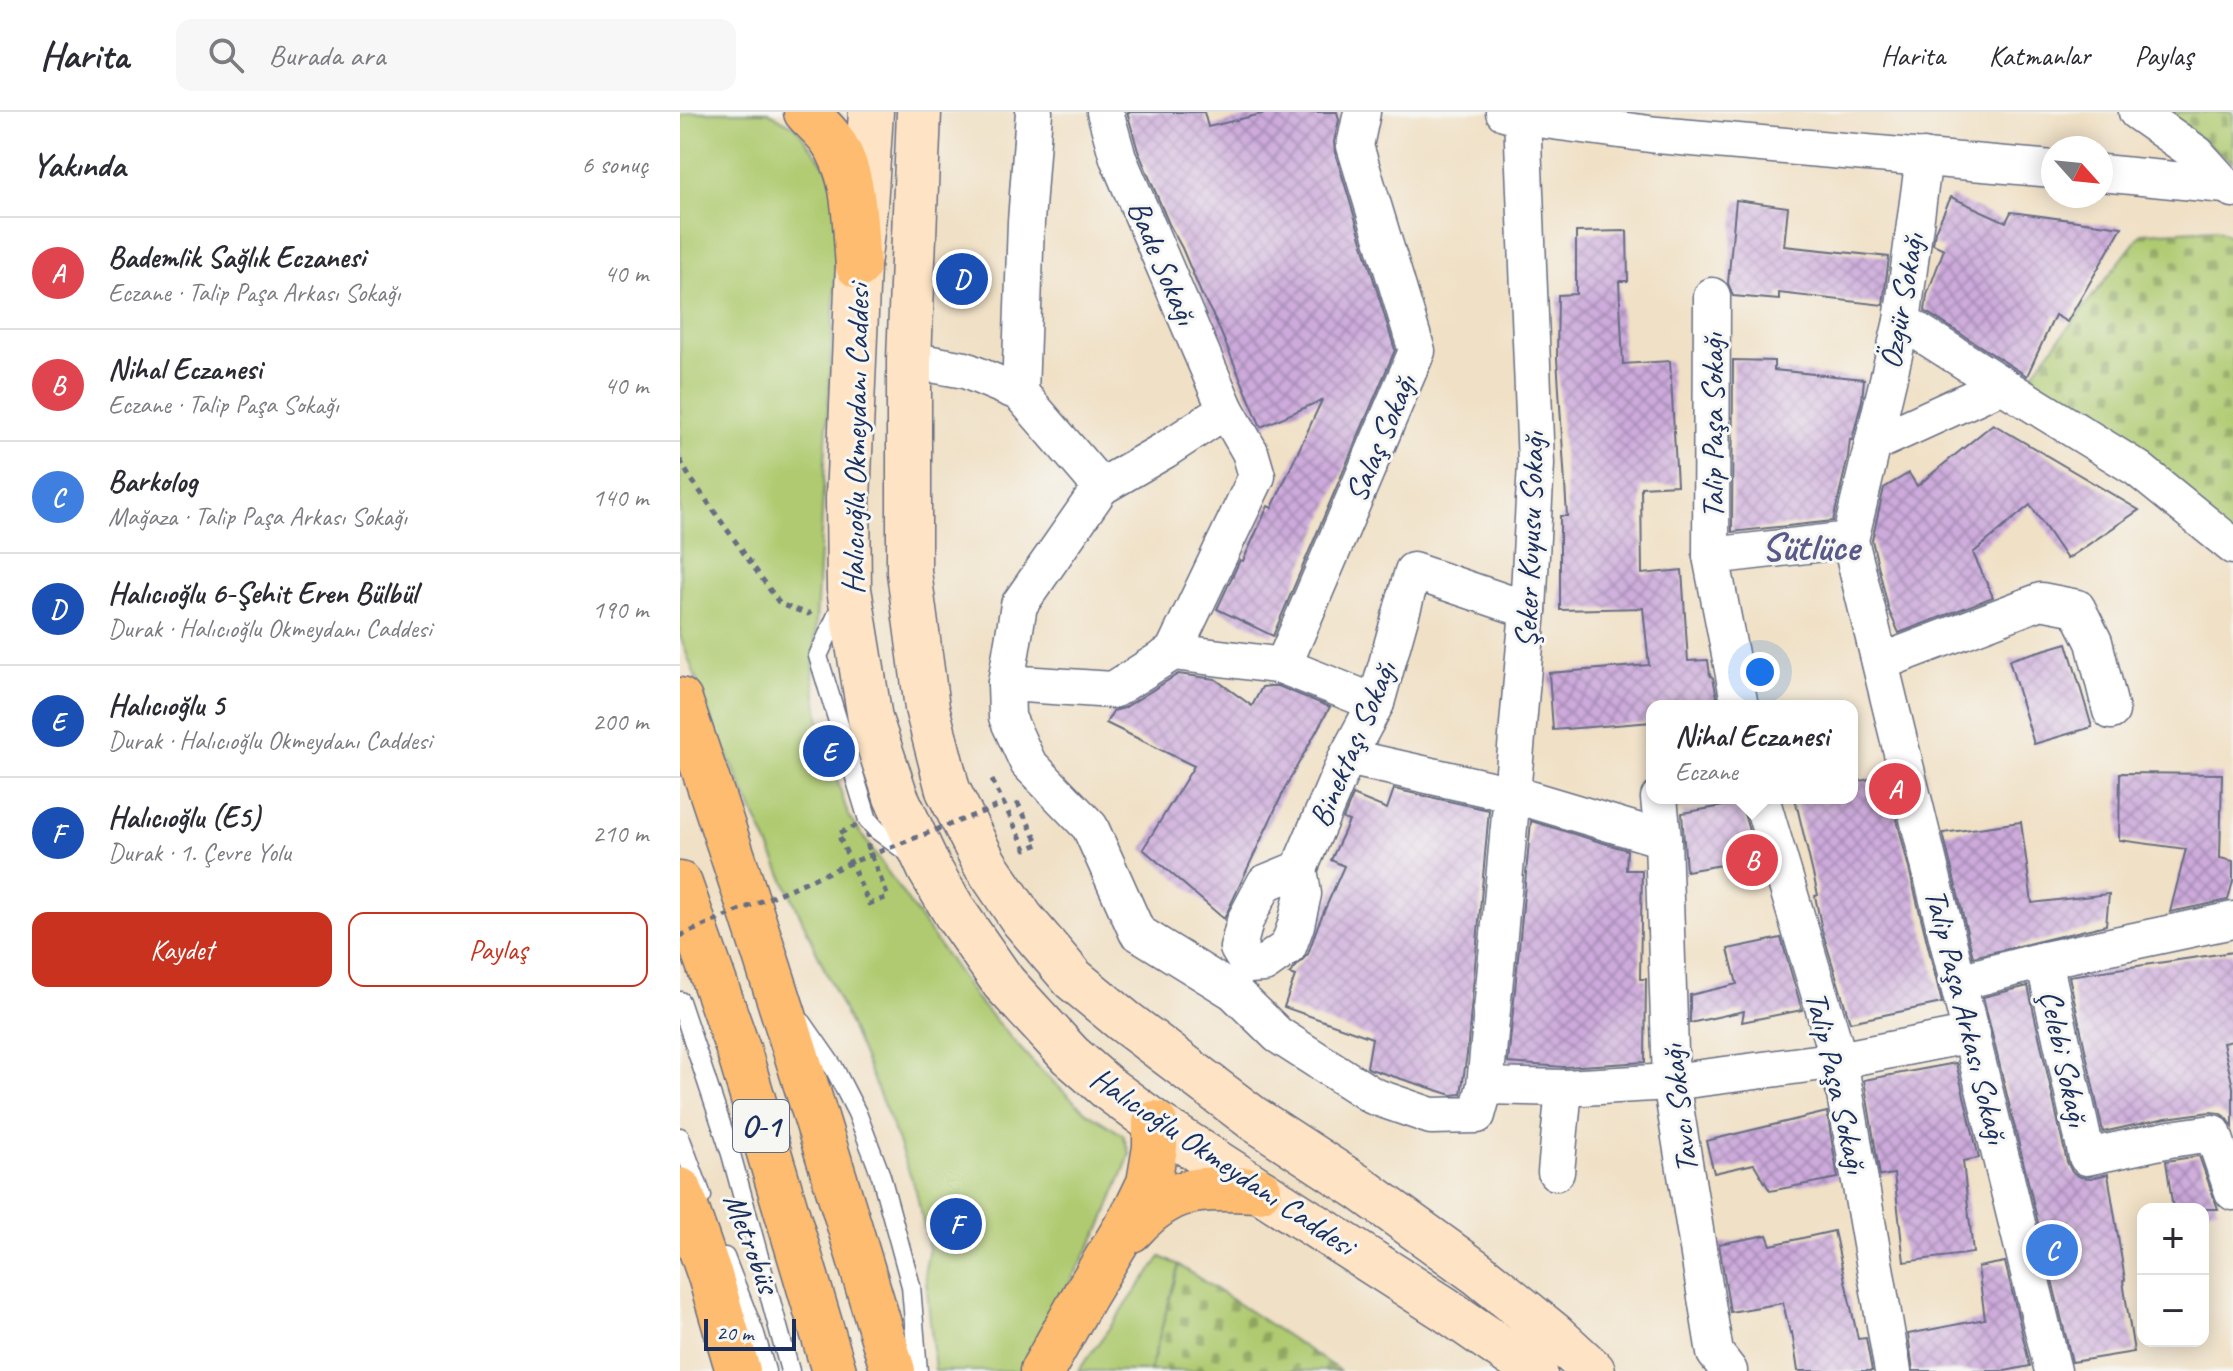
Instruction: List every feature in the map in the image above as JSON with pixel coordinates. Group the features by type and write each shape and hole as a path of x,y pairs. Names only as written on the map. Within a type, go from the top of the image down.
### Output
{"highway":[{"path":"806,112 832,140 846,168 858,266"},
{"path":"680,700 831,1164 893,1371"},
{"name":"O-1","path":"680,884 739,1052 834,1371"},
{"path":"1042,1371 1149,1183 1155,1123"},
{"path":"1112,1248 1144,1216 1172,1197 1221,1189 1259,1190"},
{"path":"693,1199 710,1276 738,1371"}],"main road":[{"name":"Halıcıoğlu Okmeydanı Caddesi","path":"871,112 858,266 848,468 849,589 870,719 896,797 930,870 1004,983 1070,1055 1109,1089 1155,1123 1445,1309 1535,1371"},
{"name":"Halıcıoğlu Okmeydanı Caddesi","path":"919,112 909,360 909,572 927,708 948,790 985,864 1022,919 1073,979 1254,1119 1360,1188 1479,1274 1593,1371"},
{"path":"1124,1021 1144,1078 1155,1123"}],"street":[{"path":"1020,393 1026,222 1034,112"},
{"name":"Bade Sokağı","path":"1105,112 1118,158 1226,410 1250,452 1257,476 1173,652"},
{"name":"Salaş Sokağı","path":"1283,666 1417,351 1355,146 1362,112"},
{"path":"2137,112 2197,154 2229,187"},
{"path":"1513,115 1657,135 2041,168"},
{"name":"Şeker Kuyusu Sokağı","path":"1485,1086 1528,610 1536,464 1513,115"},
{"name":"Özgür Sokağı","path":"1873,444 1902,321 1924,157"},
{"path":"2113,174 2229,187"},
{"name":"Talip Paşa Sokağı","path":"1712,296 1711,556 1739,700"},
{"path":"1902,321 2138,469 2233,546"},
{"path":"909,360 965,370 1020,393 1101,487"},
{"path":"1873,444 2002,385"},
{"path":"1226,410 1101,487 1019,605 1006,683 1007,717 1028,763 1090,827 1137,932 1234,992 1278,1035 1373,1096 1431,1116 1477,1115 1485,1086 1564,1088 1671,1082 1839,1060 1972,1034"},
{"name":"Talip Paşa Arkası Sokağı","path":"1873,444 1850,540 2053,1371"},
{"path":"1711,556 1850,540"},
{"name":"Binektaşı Sokağı","path":"1278,1035 1264,964 1288,947 1303,894 1299,869 1347,757 1376,703 1413,571 1528,610"},
{"path":"1881,662 2041,601 2077,608 2094,642 2111,711"},
{"path":"1006,683 1113,690 1173,652 1283,666 1376,703"},
{"path":"1347,757 1512,794 1663,839"},
{"name":"Tavcı Sokağı","path":"1660,804 1671,1082 1715,1353 1729,1371"},
{"name":"Talip Paşa Sokağı","path":"1763,804 1839,1060 1893,1371"},
{"path":"1959,980 2233,920"},
{"name":"Çelebi Sokağı","path":"2044,960 2087,1157 2213,1133 2233,1192"},
{"path":"1556,1172 1564,1088"}],"lane":[{"path":"775,989 791,1005 834,1068 857,1113 871,1150 911,1286 918,1371"},
{"name":"Metrobüs","path":"680,1001 731,1154 790,1371"},
{"name":"Metrobüs","path":"680,1137 693,1199"},
{"name":"Metrobüs","path":"717,1236 766,1371"}],"path":[{"path":"680,460 780,604 808,614 849,589"},
{"path":"992,780 1026,849 1039,844 1013,795"},
{"path":"680,936 850,863 1003,804"},
{"path":"850,863 869,904 888,897 868,847"}],"green space":[{"path":"691,112 768,112 795,126 831,174 839,212 813,675 821,729 848,815 977,1000 1039,1069 1085,1111 1123,1135 1130,1155 1101,1227 1020,1371 935,1371 925,1269 929,1248 916,1191 849,1023 712,721 680,636 680,116"},
{"path":"2165,112 2233,112 2233,162"},
{"path":"2217,229 2233,238 2233,552 2022,387 2142,233"},
{"path":"1161,1257 1179,1265 1150,1371 1078,1371"},
{"path":"1179,1265 1334,1367 1339,1371 1150,1371"}],"building":[{"path":"1127,112 1204,112 1208,127 1269,112 1337,112 1335,152 1395,350 1273,636 1217,609 1268,506 1272,508 1322,400 1261,427 1216,321 1169,224 1138,151"},
{"path":"1951,197 2006,222 2011,212 2122,227 2067,322 2055,315 2027,376 1925,311 1927,295 1944,249 1933,244 1935,231"},
{"path":"1736,200 1788,207 1784,246 1889,257 1883,305 1779,293 1779,300 1733,296 1728,283"},
{"path":"1627,231 1628,281 1619,281 1623,364 1670,361 1677,485 1641,487 1642,574 1682,570 1688,661 1708,660 1718,700 1646,700 1646,722 1553,730 1549,673 1649,665 1643,608 1560,610 1560,516 1567,516 1557,358 1558,295 1576,294 1576,232"},
{"path":"1733,360 1774,361 1774,370 1864,379 1862,400 1850,439 1833,521 1732,532"},
{"path":"1993,424 2139,510 2067,559 2030,505 1973,553 1993,597 1899,633 1889,611 1872,540 1884,488 1909,473 1917,486"},
{"path":"2067,643 2092,727 2034,744 2009,660"},
{"path":"1178,674 1215,679 1252,706 1262,687 1278,686 1330,707 1287,784 1224,919 1143,849 1194,766 1106,723 1113,711 1124,708"},
{"path":"2120,773 2222,774 2220,858 2233,861 2233,881 2228,900 2170,912 2186,849 2119,840"},
{"path":"1886,775 1942,1003 1850,1022 1822,930 1815,896 1818,895 1796,804 1858,804 1858,782"},
{"path":"1394,789 1489,810 1461,1094 1452,1095 1370,1069 1367,1067 1372,1038 1284,1007 1295,976 1289,974 1308,954 1344,866 1331,860 1349,821 1343,819 1353,795 1387,809"},
{"path":"1741,804 1757,859 1686,871 1682,813"},
{"path":"1531,821 1627,850 1626,870 1642,870 1640,979 1646,979 1645,1062 1564,1067 1508,1063"},
{"path":"2021,822 2032,903 2109,894 2106,925 1973,957 1943,833"},
{"path":"1781,938 1802,1010 1742,1022 1744,1011 1690,1023 1690,995 1737,984 1728,949"},
{"path":"2233,952 2233,1041 2223,1043 2233,1087 2233,1127 2227,1118 2210,1112 2103,1132 2069,976"},
{"path":"2028,986 2067,1162 2072,1172 2081,1177 2108,1174 2134,1352 2072,1362 1983,997"},
{"path":"1956,1063 1979,1158 1963,1161 1973,1253 1904,1262 1894,1174 1880,1176 1864,1080"},
{"path":"1827,1112 1838,1178 1770,1191 1754,1164 1714,1173 1706,1141"},
{"path":"2199,1156 2218,1209 2209,1209 2209,1203 2172,1203 2166,1161"},
{"path":"1834,1231 1858,1339 1866,1338 1872,1371 1798,1371 1792,1332 1783,1303 1730,1312 1719,1244 1767,1235 1771,1245"},
{"path":"2005,1262 2030,1366 2005,1371 1913,1371 1908,1334 1985,1319 1978,1267"}],"place":[{"name":"Halıcıoğlu 6-Şehit Eren Bülbül","path":"962,279"},
{"name":"Halıcıoğlu 5","path":"829,751"},
{"name":"Bademlik Sağlık Eczanesi","path":"1895,789"},
{"name":"Nihal Eczanesi","path":"1752,860"},
{"name":"Halıcıoğlu (E5)","path":"956,1224"},
{"name":"Barkolog","path":"2052,1250"}],"district":[{"name":"Sütlüce","path":"1810,546"}]}
